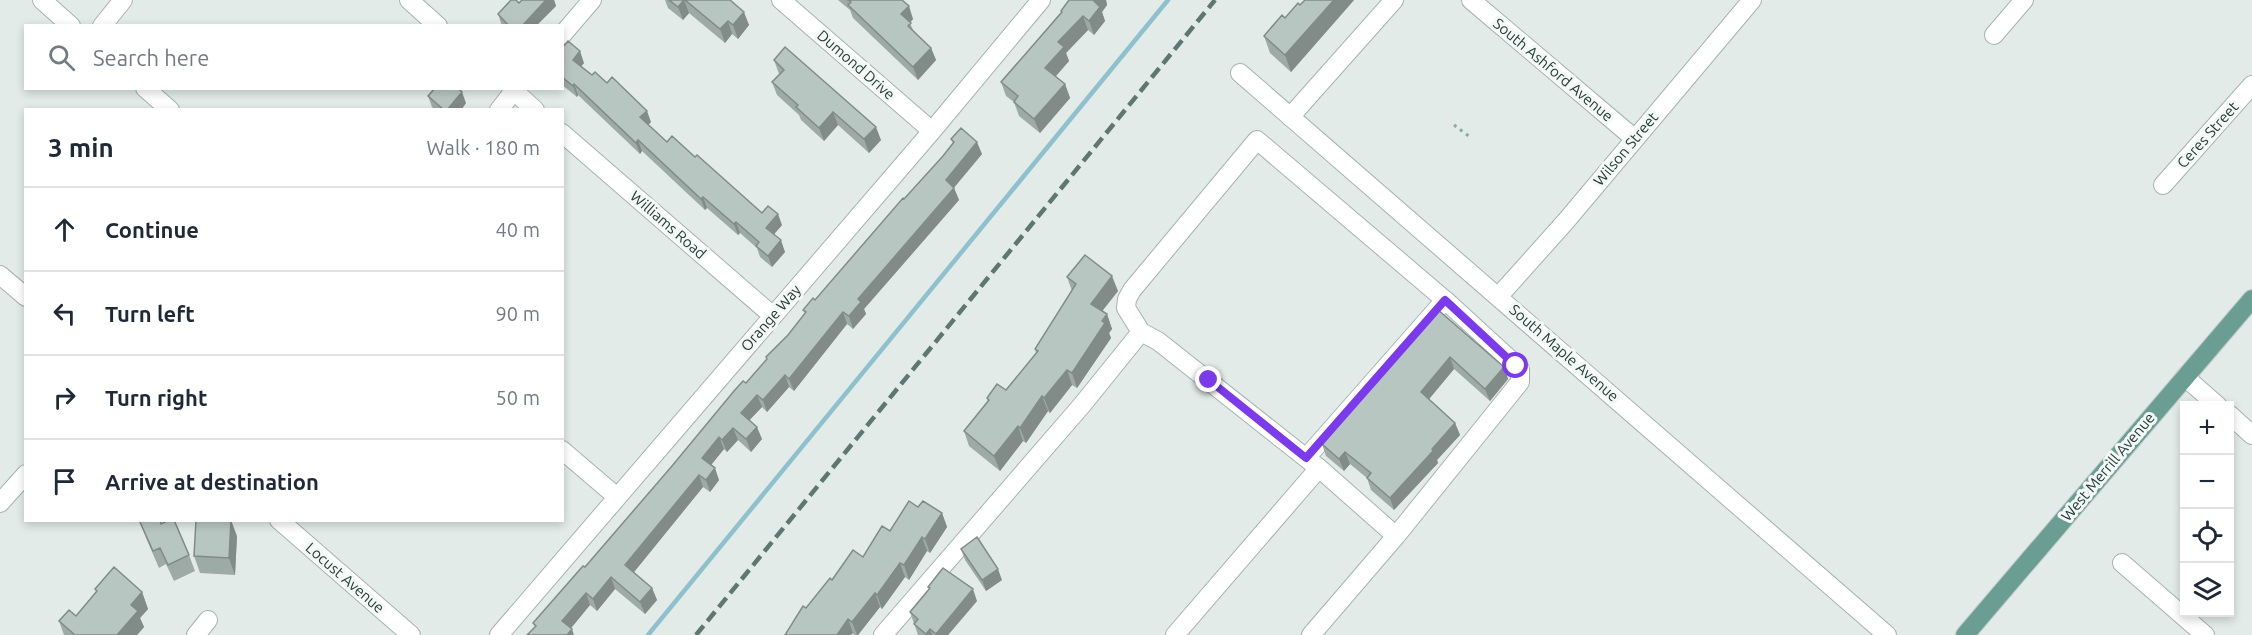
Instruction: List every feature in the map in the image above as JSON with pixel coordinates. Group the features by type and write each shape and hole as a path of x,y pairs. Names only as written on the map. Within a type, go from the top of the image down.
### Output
{"main road":[{"name":"West Merrill Avenue","path":"1965,635 2252,299"}],"street":[{"path":"42,0 69,24"},
{"path":"104,24 123,0"},
{"path":"409,0 436,24"},
{"path":"564,32 592,0"},
{"name":"Dumond Drive","path":"781,0 932,131"},
{"name":"Orange Way","path":"499,635 932,131 1041,0"},
{"path":"1290,117 1394,0"},
{"name":"South Ashford Avenue","path":"1471,0 1635,139"},
{"name":"Wilson Street","path":"1498,297 1752,0"},
{"path":"1994,35 2024,0"},
{"name":"South Maple Avenue","path":"1240,73 1887,635"},
{"name":"Ceres Street","path":"2163,185 2252,85"},
{"path":"147,90 168,108"},
{"path":"500,108 512,90"},
{"path":"514,90 533,108"},
{"name":"Williams Road","path":"564,135 773,316"},
{"path":"1311,635 1396,536 1520,382 1520,369 1445,300 1257,140 1132,290 1127,299 1126,308 1141,332 1158,341 1313,463 1396,536"},
{"path":"0,275 24,295"},
{"path":"1175,635 1445,300"},
{"path":"883,635 1082,405 1141,332"},
{"path":"2185,377 2213,401"},
{"path":"2234,419 2252,435"},
{"path":"564,452 616,497"},
{"path":"0,503 24,476"},
{"name":"Locust Avenue","path":"281,522 411,635"},
{"path":"2122,563 2205,635"},
{"path":"195,635 208,620"}],"path":[{"path":"1454,125 1470,137"}],"building":[{"path":"511,0 519,3 522,0 546,0 524,24 507,24 498,14"},
{"path":"669,0 684,0 678,7"},
{"path":"685,0 730,0 744,12 733,25 728,21 720,29"},
{"path":"848,0 902,0 909,6 901,14 911,23 908,26 931,48 913,67 848,5 851,2"},
{"path":"1069,0 1095,0 1100,7 1089,21 1083,16 1058,42 1064,47 1045,68 1065,84 1034,119 1014,102 1018,96 1001,82 1062,12"},
{"path":"1305,0 1334,0 1285,55 1264,36 1282,15 1285,18 1298,3 1300,5"},
{"path":"568,41 580,51 573,60 592,75 595,72 607,83 612,77 647,111 640,117 667,142 672,136 695,157 697,155 762,213 768,206 778,214 766,228 781,240 768,256 756,246 759,242 736,222 734,224 703,197 701,199 638,140 636,143 574,84 573,86 564,79 564,46"},
{"path":"785,47 876,127 864,139 833,112 819,128 772,82 784,70 774,60"},
{"path":"433,90 460,90 462,92 449,108 442,108 428,96"},
{"path":"961,128 977,142 946,180 954,188 858,299 861,302 849,316 843,312 789,379 785,375 763,400 757,395 741,413 757,427 746,439 733,428 722,440 719,437 702,458 715,468 706,480 699,475 625,565 652,588 640,602 611,577 593,599 586,593 562,621 572,629 567,635 527,635 536,626 533,623 583,566 585,567 734,391 743,381 746,383 767,359 766,357 788,335 806,312 803,310 813,298 815,300 903,198 943,156 954,142 951,139"},
{"path":"1085,255 1112,276 1091,304 1107,314 1102,321 1105,323 1072,373 1067,370 1044,398 1042,396 1020,428 1018,426 994,456 964,431 989,400 987,398 997,384 1006,390 1038,351 1035,349 1076,284 1067,277"},
{"path":"1437,309 1504,367 1485,389 1450,357 1421,392 1455,423 1390,498 1367,478 1371,473 1345,452 1339,459 1322,444 1345,414 1386,367 1388,368"},
{"path":"909,501 918,507 923,501 942,513 925,539 922,537 904,565 900,563 877,595 875,593 852,622 848,619 837,635 785,635 803,606 806,608 830,578 832,580 853,550 863,557 882,526 890,531"},
{"path":"140,522 160,522 161,524 175,522 189,555 168,565 160,548 153,551"},
{"path":"196,522 231,522 229,558 194,556"},
{"path":"977,537 998,569 982,580 961,549"},
{"path":"114,567 142,592 131,605 138,611 117,635 74,635 59,621 69,610 76,616"},
{"path":"943,568 973,589 936,634 930,629 926,634 914,624 918,619 910,612"}],"waterway":[{"path":"648,635 1168,0"}],"railway":[{"path":"696,635 1215,0"}],"route":[{"path":"1209,380 1306,458 1445,300 1516,366"}]}
